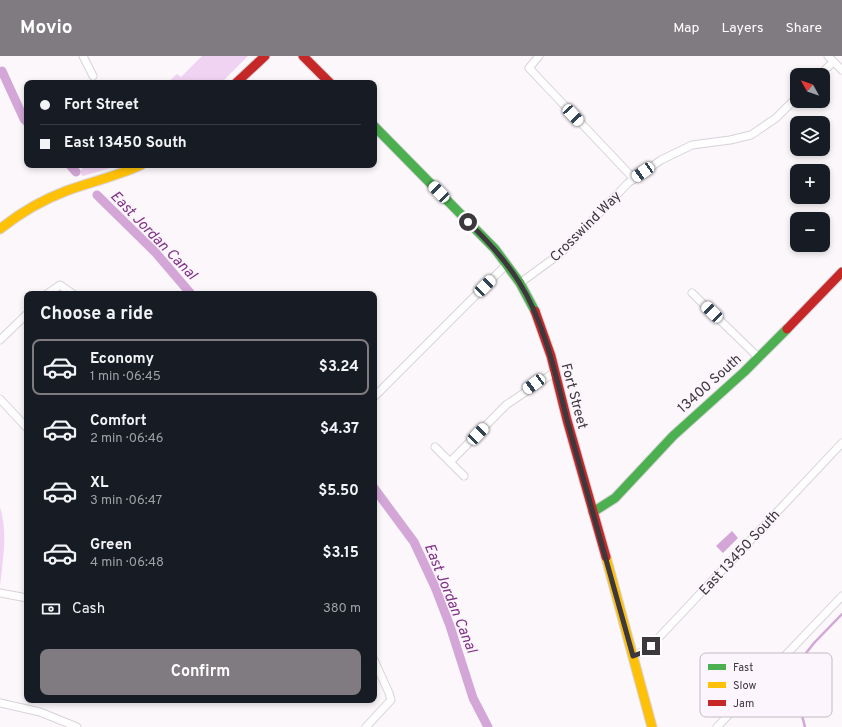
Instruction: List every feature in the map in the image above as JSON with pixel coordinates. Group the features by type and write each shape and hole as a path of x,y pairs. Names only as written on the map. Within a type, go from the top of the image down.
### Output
{"street":[{"path":"83,56 93,76"},
{"path":"239,80 264,56"},
{"path":"303,56 327,80"},
{"path":"539,56 529,68 634,178"},
{"path":"828,56 842,70"},
{"path":"827,68 833,62"},
{"name":"Crosswind Way","path":"520,283 561,253 634,178 661,160 692,145 730,140 751,135 776,118 790,104"},
{"name":"Fort Street","path":"377,129 477,230 507,264 520,283 538,320 554,372 652,727"},
{"path":"0,229 29,208 45,199 79,186 112,177 134,168"},
{"path":"377,395 507,264"},
{"name":"13400 South","path":"593,512 615,498 673,436 732,383 842,272"},
{"path":"51,291 60,285 69,291"},
{"path":"692,293 758,357"},
{"path":"0,340 24,317"},
{"path":"450,462 506,405 554,372"},
{"path":"0,400 24,425"},
{"name":"East 13450 South","path":"633,656 648,649 842,443"},
{"path":"434,447 464,476"},
{"path":"0,593 24,597"},
{"path":"788,653 842,596"},
{"path":"366,727 391,700 377,667"},
{"path":"0,703 40,712 77,727"},
{"path":"717,727 727,717"}],"shaded area":[{"path":"202,56 248,56 224,80 170,80 177,74 181,77"},
{"path":"83,168 110,168 83,176 79,172"},
{"path":"0,507 4,526 4,536 0,586"},
{"path":"732,531 738,538 723,553 716,546"}],"waterway":[{"name":"East Jordan Canal","path":"2,71 24,119"},
{"name":"East Jordan Canal","path":"73,168 76,172"},
{"name":"East Jordan Canal","path":"97,195 156,253 188,291"},
{"name":"East Jordan Canal","path":"377,492 414,542 435,587 450,626 473,698 488,727"},
{"path":"806,653 842,614"},
{"path":"802,717 805,727"}],"traffic: fast":[{"path":"377,129 495,249 520,283 535,311"},
{"path":"593,512 615,498 673,436 744,372 787,329"}],"traffic: slow":[{"path":"0,229 23,212 48,198 134,168"},
{"path":"606,557 652,727"}],"traffic: jam":[{"path":"239,80 265,56"},
{"path":"303,56 327,80"},
{"path":"787,329 842,272"},
{"path":"535,311 551,356 567,420 606,557"}],"route":[{"path":"468,222 500,255 514,273 527,295 538,320 558,382 567,420 633,656 644,652 651,646"}]}
